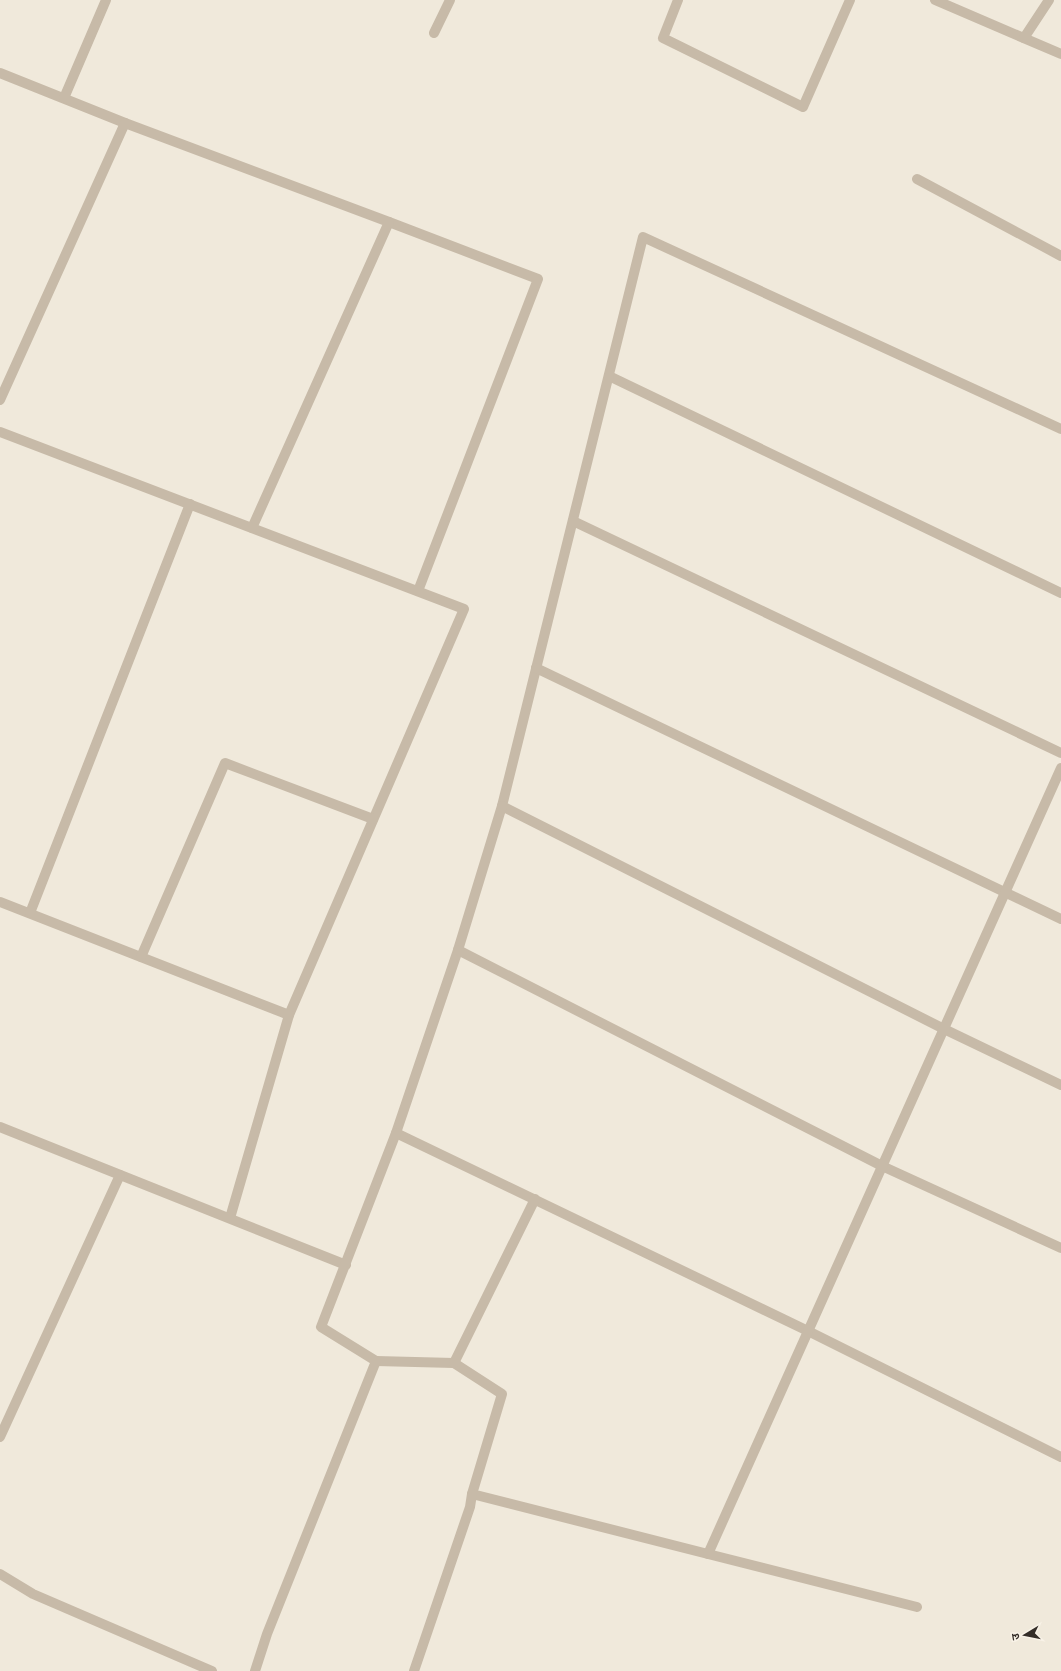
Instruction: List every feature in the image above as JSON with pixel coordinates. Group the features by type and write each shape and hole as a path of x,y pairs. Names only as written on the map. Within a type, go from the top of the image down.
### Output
{"street":[{"path":"64,98 106,0"},
{"path":"434,33 450,0"},
{"path":"678,0 662,38 803,107 850,0"},
{"path":"935,0 1061,54"},
{"path":"1024,38 1049,0"},
{"path":"0,73 125,123 538,279 418,591"},
{"path":"0,400 125,123"},
{"path":"917,179 1061,256"},
{"path":"252,528 389,222"},
{"path":"414,1671 470,1507 472,1494 502,1394 454,1363 376,1361 322,1327 396,1132 458,950 502,806 644,237 1061,429"},
{"path":"609,376 1061,593"},
{"path":"0,432 464,609 289,1015 230,1218"},
{"path":"30,913 190,504"},
{"path":"573,521 1061,753"},
{"path":"536,668 1006,891 1061,919"},
{"path":"141,957 225,763 374,819"},
{"path":"708,1554 1061,768"},
{"path":"502,806 944,1030 1061,1085"},
{"path":"0,902 289,1015"},
{"path":"458,950 882,1166 1061,1248"},
{"path":"0,1127 346,1264"},
{"path":"396,1132 808,1331 1061,1457"},
{"path":"0,1437 120,1175"},
{"path":"454,1363 535,1199"},
{"path":"255,1671 267,1634 376,1361"},
{"path":"472,1494 917,1607"},
{"path":"0,1574 33,1594 212,1671"}]}
